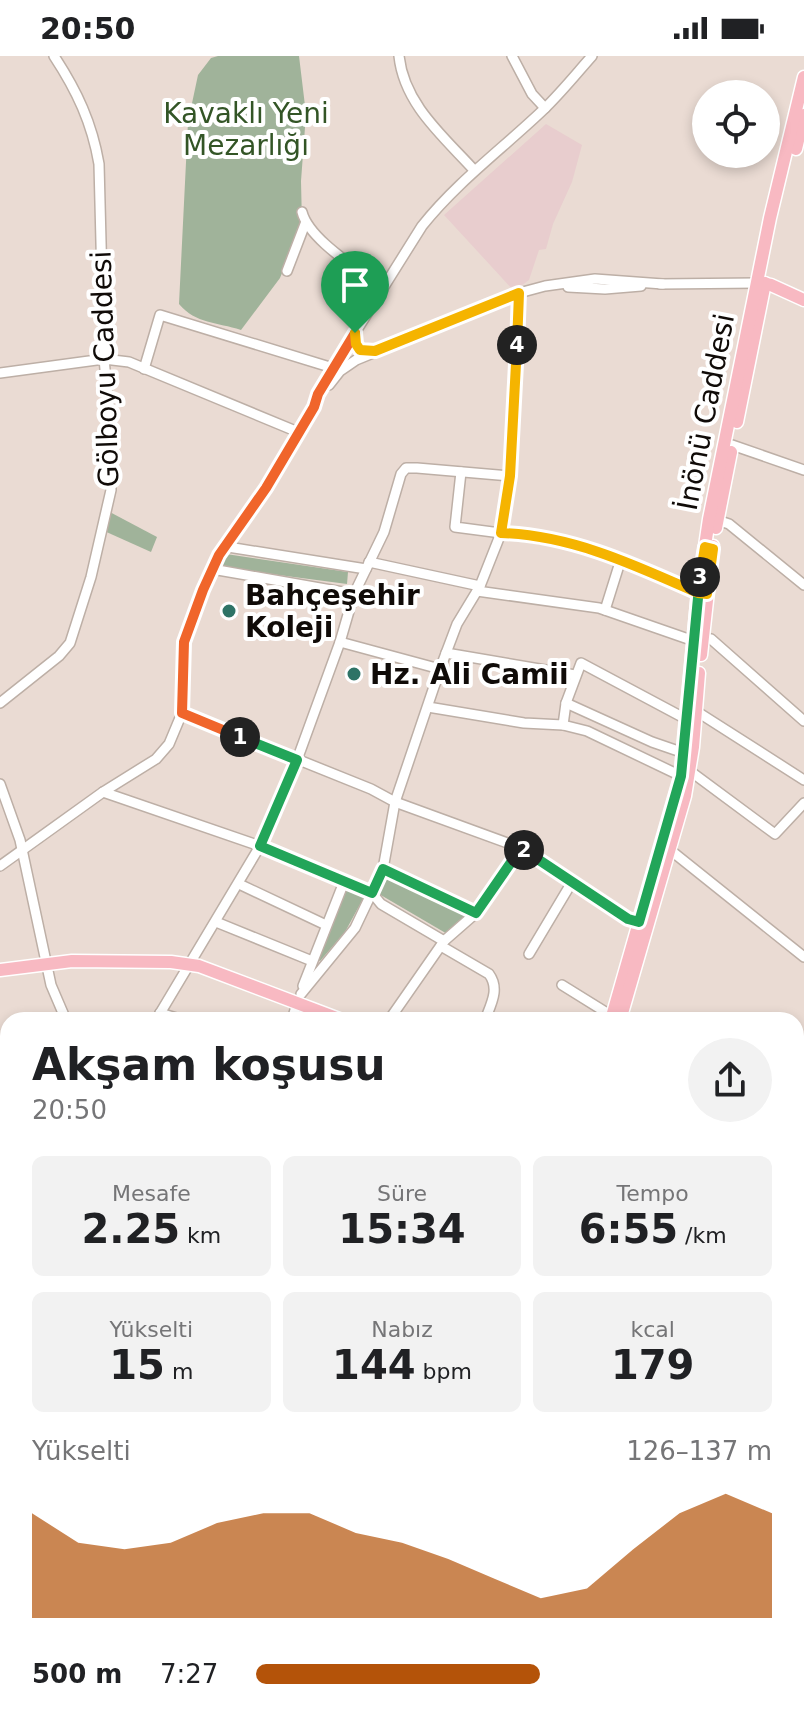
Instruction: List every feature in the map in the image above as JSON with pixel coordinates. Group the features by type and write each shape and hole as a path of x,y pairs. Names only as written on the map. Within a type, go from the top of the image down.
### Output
{"main road":[{"path":"616,1012 685,773 709,548 717,520 720,484 774,219 800,121 804,77"},
{"path":"762,279 804,291"},
{"path":"762,279 804,300"},
{"name":"İnönü Caddesi","path":"709,548 720,484"},
{"path":"685,773 684,753 693,717"},
{"path":"0,978 48,966"},
{"path":"0,970 48,966 185,968 230,976 296,1007"}],"street":[{"name":"Gölboyu Caddesi","path":"0,703 59,656 70,643 111,490 99,164 85,108 54,56"},
{"path":"399,56 402,79 417,106 474,170"},
{"path":"512,56 532,94 545,108"},
{"path":"314,407 333,368 422,226 474,170 545,108 592,56"},
{"path":"287,271 305,224 302,212"},
{"path":"305,224 383,289"},
{"path":"0,866 162,753 182,713 184,642 212,569 340,371 384,348 519,293 545,286 605,289 762,279"},
{"path":"296,1007 355,928 383,869 395,802 440,669 457,624 479,589 501,533 510,476 519,293"},
{"path":"144,369 160,315 333,368"},
{"path":"355,333 360,350 384,348"},
{"path":"0,373 104,359 129,362 298,432"},
{"path":"728,444 804,470"},
{"path":"160,1012 260,846 297,760 354,594 384,532 401,474 406,468 510,476"},
{"path":"461,472 455,527 568,542 621,559 702,593"},
{"path":"717,520 729,524 804,585"},
{"path":"228,547 367,566 605,610 698,640 711,639 804,721"},
{"path":"605,610 621,559"},
{"path":"212,569 354,594"},
{"path":"340,642 440,669"},
{"path":"446,653 575,675"},
{"path":"563,725 566,703 581,663 693,717 804,780"},
{"path":"566,703 684,753"},
{"path":"428,707 587,731 685,773 775,834 804,803"},
{"path":"182,713 371,789 395,802 521,848 628,919 643,924"},
{"path":"0,784 22,851 51,985 63,1012"},
{"path":"103,792 260,846 372,893 381,904 489,974 495,992 488,1012"},
{"path":"395,1012 442,943 476,913 521,848"},
{"path":"665,848 804,957"},
{"path":"383,869 476,913"},
{"path":"296,1007 344,882"},
{"path":"529,954 572,882"},
{"path":"239,884 326,925"},
{"path":"216,922 312,961"},
{"path":"562,985 603,1012"}],"shaded area":[{"path":"546,124 582,145 572,182 553,224 546,249 539,250 529,280 514,291 444,215"}],"green space":[{"name":"Kavaklı Yeni Mezarlığı","path":"299,56 306,114 301,181 302,224 280,278 241,330 200,319 179,304 188,122 198,75 211,58"},
{"path":"106,510 157,537 151,552 102,530"},
{"path":"226,554 348,572 347,584 219,567"},
{"path":"386,873 466,914 449,935 379,894"},
{"path":"346,887 364,897 345,932 320,961 316,959"}],"place":[{"name":"Bahçeşehir Koleji","path":"229,611"},
{"name":"Hz. Ali Camii","path":"354,674"}],"route":[{"path":"355,333 266,488 212,569 184,642 182,713 297,760 260,846 372,893 383,869 476,913 521,848 628,919 639,922 681,776 684,753 698,593 701,570 705,547 713,549 707,594 698,593 627,561 568,542 501,533 510,476 519,293 375,351 360,350 355,333"}]}
